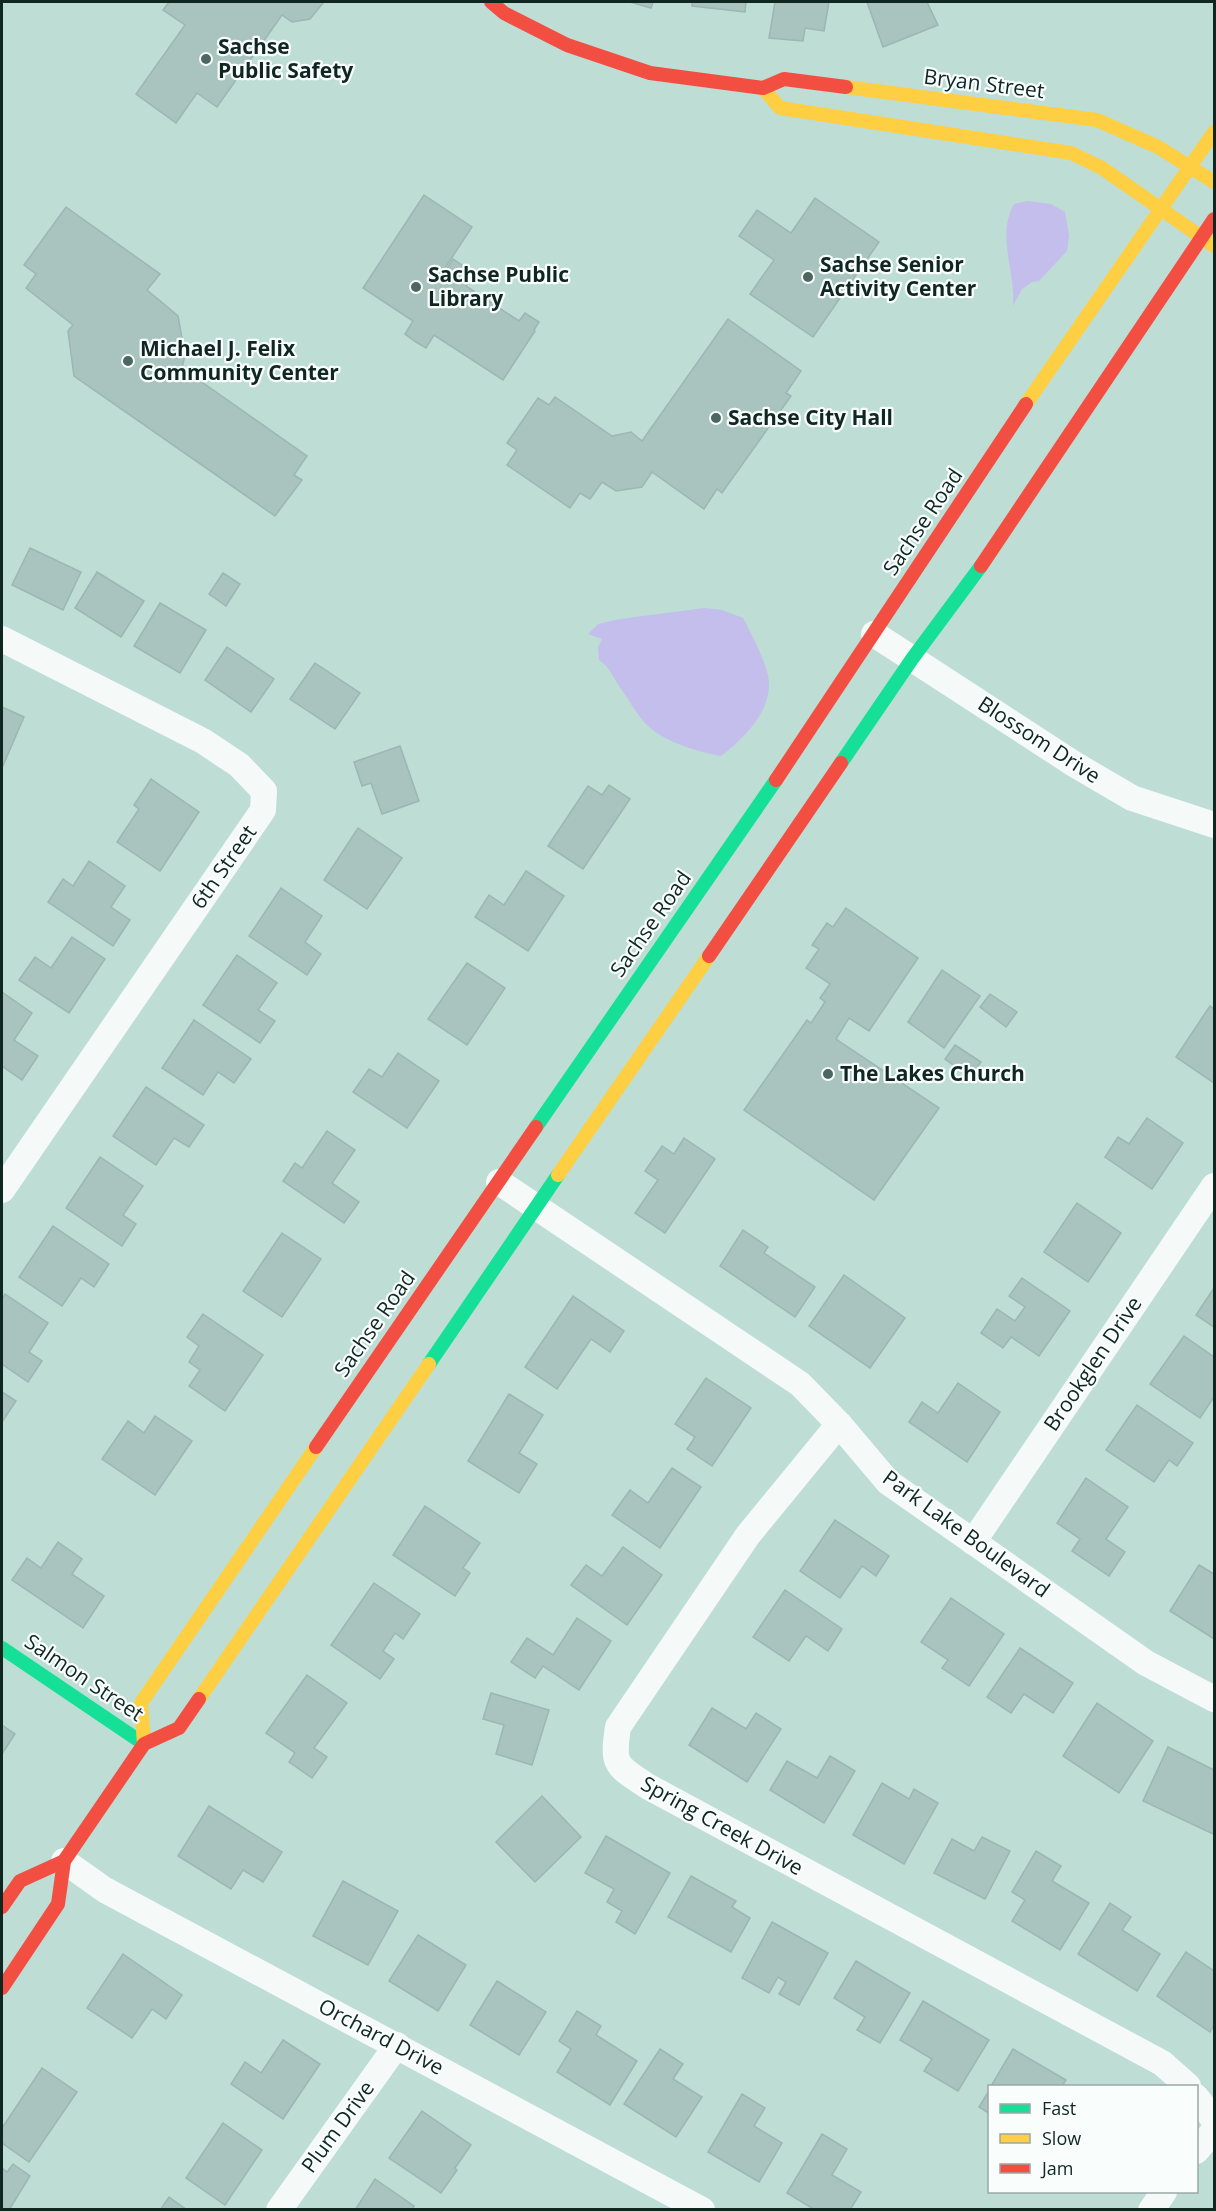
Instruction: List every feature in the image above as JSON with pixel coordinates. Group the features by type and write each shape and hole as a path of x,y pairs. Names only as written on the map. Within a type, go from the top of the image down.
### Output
{"main road":[{"name":"Bryan Street","path":"491,2 504,13 567,45 650,73 762,88 784,79 1097,120 1124,130 1192,166 1215,182"},
{"path":"762,88 780,108 1071,153 1102,168 1215,246"},
{"name":"Sachse Road","path":"144,1744 141,1703 607,1023 753,815 1032,395 1215,132"},
{"path":"2,1988 58,1905 64,1861 144,1744 179,1728 912,658 984,562 1215,219"},
{"name":"Salmon Street","path":"2,1648 144,1744"},
{"path":"2,1907 20,1881 64,1861"}],"street":[{"name":"Blossom Drive","path":"874,634 1074,764 1132,798 1215,825"},
{"name":"6th Street","path":"2,639 203,741 239,765 264,791 263,810 2,1190"},
{"name":"Park Lake Boulevard","path":"499,1182 800,1384 839,1424 888,1482 1146,1663 1215,1698"},
{"name":"Brookglen Drive","path":"973,1542 1215,1186"},
{"name":"Spring Creek Drive","path":"839,1424 748,1535 618,1727 615,1751 621,1768 647,1786 1162,2063 1187,2085"},
{"name":"Orchard Drive","path":"64,1861 105,1890 702,2210"},
{"name":"Plum Drive","path":"279,2210 397,2045"},
{"path":"1198,2098 1215,2120"},
{"path":"1198,2150 1215,2131"},
{"path":"1151,2210 1163,2193"}],"shaded area":[{"path":"1028,201 1051,204 1065,212 1069,235 1067,251 1039,281 1032,282 1022,289 1013,306 1007,229 1014,204"},
{"path":"705,608 722,610 743,618 763,660 769,684 765,706 760,715 746,734 721,756 691,748 652,730 636,711 609,670 599,660 598,647 602,639 588,634 598,624 620,619"}],"building":[{"name":"Sachse Public Safety","path":"169,2 323,3 310,19 292,22 282,15 217,107 197,93 176,123 136,94 185,25 163,10"},
{"path":"630,2 653,2 651,8"},
{"path":"692,2 746,2 745,12 692,6"},
{"path":"775,2 829,2 824,31 805,28 803,41 769,38"},
{"path":"867,2 927,2 938,25 883,47"},
{"name":"Sachse Public Library","path":"424,195 472,227 443,271 445,272 453,259 474,273 466,286 519,321 525,313 539,322 503,380 434,335 426,348 416,342 405,334 413,321 363,288"},
{"name":"Sachse Senior Activity Center","path":"815,198 879,242 813,337 750,294 774,260 739,236 757,210 791,233"},
{"name":"Michael J. Felix Community Center","path":"66,207 160,274 147,290 178,316 185,355 182,368 307,456 294,475 302,480 275,516 74,376 68,331 73,325 26,288 36,274 24,265"},
{"name":"Sachse City Hall","path":"728,319 801,371 786,393 791,396 722,493 717,489 704,509 652,472 642,487 616,491 602,482 590,499 580,493 570,508 507,465 517,450 507,443 538,398 549,405 555,397 612,436 631,432 642,441"},
{"path":"30,548 81,572 63,610 12,585"},
{"path":"97,572 144,601 121,637 75,608"},
{"path":"223,573 240,584 226,606 209,594"},
{"path":"160,603 206,630 180,673 134,646"},
{"path":"227,647 274,679 251,712 205,680"},
{"path":"315,663 360,693 335,729 290,699"},
{"path":"2,707 24,717 2,768"},
{"path":"400,746 419,801 382,814 371,783 362,786 354,762"},
{"path":"151,779 199,812 160,871 117,842 139,809 134,805"},
{"path":"609,785 630,799 583,869 548,846 588,786 602,795"},
{"path":"358,828 402,858 367,909 324,880"},
{"path":"89,861 125,886 111,907 130,920 113,946 48,902 63,879 73,886"},
{"path":"526,871 564,896 528,951 475,917 489,895 504,905"},
{"path":"281,888 322,916 305,942 321,954 307,975 249,936"},
{"name":"The Lakes Church","path":"846,908 918,958 869,1031 849,1018 836,1039 939,1108 874,1200 744,1110 807,1020 811,1023 825,1002 820,998 830,984 806,968 819,949 812,945 827,923 833,927"},
{"path":"72,937 105,959 69,1013 19,980 35,957 51,968"},
{"path":"237,955 277,983 258,1010 275,1021 260,1043 203,1005"},
{"path":"467,963 505,988 467,1045 428,1019"},
{"path":"942,970 980,996 944,1048 908,1022"},
{"path":"2,992 32,1013 14,1040 38,1056 22,1080 2,1066"},
{"path":"990,994 1017,1012 1006,1027 980,1007"},
{"path":"1210,1006 1214,1009 1214,1083 1176,1057"},
{"path":"194,1020 251,1059 234,1083 218,1072 203,1095 162,1068"},
{"path":"955,1045 981,1062 970,1077 945,1059"},
{"path":"398,1053 439,1081 407,1128 353,1092 369,1069 382,1077"},
{"path":"146,1087 204,1125 189,1147 174,1138 156,1165 113,1136"},
{"path":"1147,1118 1183,1143 1152,1189 1105,1157 1118,1137 1129,1144"},
{"path":"327,1131 355,1150 332,1183 359,1202 344,1223 283,1181 295,1163 302,1168"},
{"path":"684,1138 715,1159 665,1233 635,1213 658,1180 645,1171 662,1146 674,1154"},
{"path":"100,1157 143,1186 123,1215 136,1224 122,1246 66,1208"},
{"path":"1077,1203 1121,1233 1088,1282 1044,1252"},
{"path":"53,1226 109,1264 94,1287 81,1278 62,1306 19,1277"},
{"path":"743,1230 768,1247 764,1253 815,1287 795,1317 720,1266"},
{"path":"282,1233 321,1259 282,1317 243,1291"},
{"path":"844,1275 905,1318 870,1368 809,1326"},
{"path":"1022,1278 1070,1311 1039,1356 1011,1337 1003,1348 981,1333 997,1309 1015,1321 1025,1307 1009,1296"},
{"path":"1214,1288 1214,1327 1196,1315"},
{"path":"5,1294 48,1323 29,1352 42,1361 28,1382 2,1364 2,1299"},
{"path":"573,1296 624,1331 610,1352 591,1339 557,1389 525,1367"},
{"path":"203,1314 263,1355 225,1411 189,1386 200,1370 189,1362 199,1346 187,1337"},
{"path":"1184,1336 1214,1357 1214,1397 1200,1418 1150,1384"},
{"path":"706,1378 751,1408 712,1466 687,1449 695,1437 675,1424"},
{"path":"958,1383 1000,1412 967,1462 909,1422 922,1402 938,1413"},
{"path":"2,1392 16,1401 2,1422"},
{"path":"509,1394 543,1415 519,1453 537,1464 519,1493 468,1461"},
{"path":"1137,1405 1193,1443 1177,1466 1169,1460 1154,1482 1106,1450"},
{"path":"155,1416 192,1441 155,1495 102,1459 128,1421 144,1433"},
{"path":"672,1468 701,1487 660,1548 612,1515 630,1490 648,1503"},
{"path":"1086,1478 1128,1507 1106,1539 1125,1552 1109,1576 1072,1551 1080,1539 1057,1523"},
{"path":"425,1506 480,1543 463,1568 470,1573 455,1596 393,1555"},
{"path":"835,1520 889,1556 876,1576 862,1566 840,1598 800,1571"},
{"path":"58,1542 82,1559 72,1574 104,1596 83,1628 12,1580 27,1558 41,1568"},
{"path":"623,1547 662,1575 627,1625 571,1585 586,1565 602,1576"},
{"path":"1199,1565 1214,1574 1214,1639 1170,1611"},
{"path":"374,1583 420,1614 403,1639 395,1633 383,1651 394,1659 380,1679 331,1645"},
{"path":"785,1590 842,1629 828,1651 806,1636 789,1661 753,1637"},
{"path":"951,1598 1004,1634 969,1686 942,1668 948,1660 921,1642"},
{"path":"577,1618 611,1641 579,1690 543,1666 535,1678 511,1662 527,1638 553,1655"},
{"path":"1020,1648 1073,1683 1053,1713 1024,1694 1011,1713 987,1697"},
{"path":"307,1675 347,1703 314,1748 327,1757 312,1778 289,1762 295,1753 266,1733"},
{"path":"491,1693 549,1710 532,1765 496,1754 504,1725 483,1719"},
{"path":"1097,1703 1153,1741 1119,1793 1063,1756"},
{"path":"712,1708 746,1729 756,1713 781,1729 747,1782 689,1745"},
{"path":"2,1725 15,1734 2,1754"},
{"path":"1168,1747 1214,1770 1213,1834 1143,1801"},
{"path":"830,1756 855,1771 824,1823 770,1790 787,1761 817,1778"},
{"path":"882,1783 909,1799 914,1789 938,1803 904,1864 853,1835"},
{"path":"542,1796 581,1837 535,1882 496,1842"},
{"path":"209,1806 282,1852 263,1882 243,1870 231,1889 178,1856"},
{"path":"606,1836 670,1873 635,1934 616,1922 622,1911 607,1902 614,1889 585,1873"},
{"path":"982,1837 1010,1851 985,1899 934,1873 952,1839 974,1851"},
{"path":"1036,1851 1061,1866 1052,1881 1089,1903 1060,1950 1012,1921 1025,1900 1012,1892"},
{"path":"691,1876 736,1901 732,1907 750,1918 731,1952 668,1917"},
{"path":"343,1881 398,1911 368,1965 313,1936"},
{"path":"1110,1903 1131,1917 1122,1930 1160,1954 1137,1991 1078,1954"},
{"path":"772,1922 828,1953 799,2005 779,1994 786,1982 778,1977 769,1993 742,1978"},
{"path":"418,1935 466,1965 438,2011 389,1981"},
{"path":"1186,1952 1214,1971 1214,2025 1210,2032 1157,1996"},
{"path":"123,1954 182,1995 166,2019 152,2009 132,2038 87,2008"},
{"path":"856,1961 910,1993 880,2043 857,2030 865,2017 834,1998"},
{"path":"497,1981 546,2012 519,2055 470,2025"},
{"path":"923,2001 989,2040 958,2091 924,2071 932,2059 900,2040"},
{"path":"577,2011 601,2026 596,2035 637,2061 610,2105 557,2072 571,2049 559,2041"},
{"path":"283,2040 320,2064 283,2119 231,2084 245,2062 261,2073"},
{"path":"660,2049 683,2064 673,2079 702,2097 676,2137 624,2104"},
{"path":"1013,2049 1066,2080 1063,2085 992,2085"},
{"path":"42,2068 77,2092 29,2162 2,2143 2,2128"},
{"path":"988,2092 988,2113 979,2107"},
{"path":"742,2094 765,2108 754,2126 782,2143 759,2182 708,2152"},
{"path":"422,2111 471,2145 441,2193 389,2158"},
{"path":"223,2123 262,2150 225,2205 186,2178"},
{"path":"822,2134 847,2149 832,2175 861,2192 850,2210 815,2210 787,2193"},
{"path":"13,2164 30,2176 9,2210 2,2210 2,2168 7,2172"},
{"path":"375,2179 414,2206 412,2210 355,2210"},
{"path":"169,2197 187,2210 160,2210"}],"traffic: fast":[{"path":"841,763 912,659 981,566"},
{"path":"536,1127 776,780"},
{"path":"429,1364 558,1175"},
{"path":"2,1648 144,1744"}],"traffic: slow":[{"path":"846,87 1097,120 1158,147 1214,182"},
{"path":"763,88 780,108 1071,153 1102,168 1214,246"},
{"path":"1026,404 1214,132"},
{"path":"558,1175 709,956"},
{"path":"199,1699 429,1364"},
{"path":"144,1744 141,1703 316,1447"}],"traffic: jam":[{"path":"491,2 504,13 567,45 650,73 763,88 784,79 846,87"},
{"path":"981,566 1214,219"},
{"path":"776,780 1026,404"},
{"path":"709,956 841,763"},
{"path":"316,1447 536,1127"},
{"path":"2,1988 58,1904 64,1861 144,1744 179,1728 199,1699"},
{"path":"2,1907 20,1881 64,1861"}],"place":[{"name":"Sachse Public Safety","path":"206,59"},
{"name":"Sachse Senior Activity Center","path":"808,277"},
{"name":"Sachse Public Library","path":"416,287"},
{"name":"Michael J. Felix Community Center","path":"128,361"},
{"name":"Sachse City Hall","path":"716,418"},
{"name":"The Lakes Church","path":"828,1074"}]}
